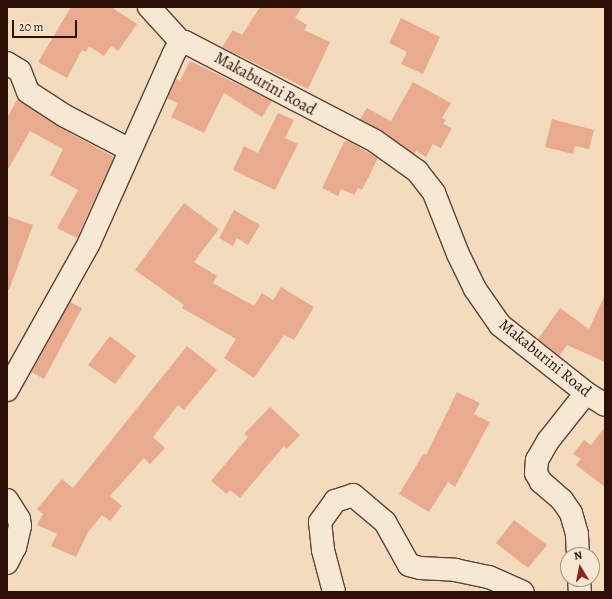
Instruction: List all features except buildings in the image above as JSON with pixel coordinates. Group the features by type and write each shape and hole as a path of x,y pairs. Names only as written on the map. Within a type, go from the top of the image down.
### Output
{"street":[{"path":"7,390 89,243 118,182 130,150 181,42 149,7"},
{"name":"Makaburini Road","path":"181,42 194,46 302,105 375,141 417,171 434,193 458,254 475,289 500,325 586,393 605,404"},
{"path":"7,63 20,71 28,92 65,116 130,150"},
{"path":"578,547 577,534 571,513 562,500 541,482 536,473 537,460 548,441 586,393"},
{"path":"334,592 323,550 320,522 335,501 353,495 384,522 409,565 420,568 455,570 489,577 523,592"},
{"path":"7,500 19,520 20,526 15,547 7,563"}]}
